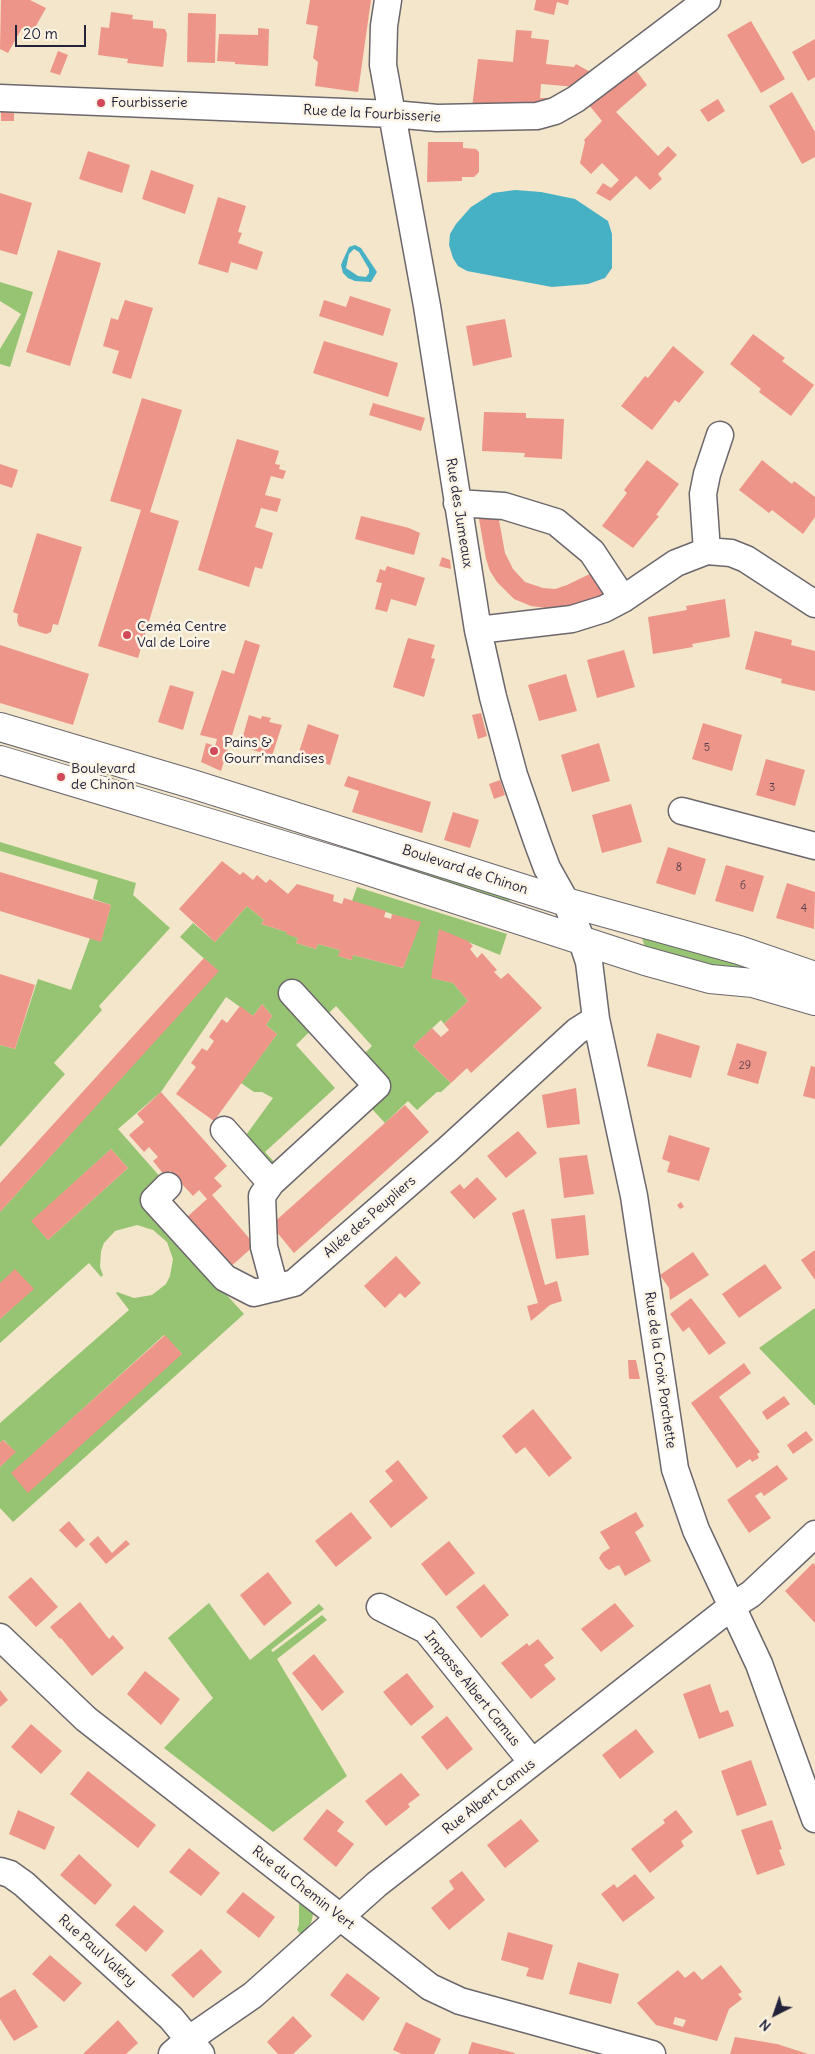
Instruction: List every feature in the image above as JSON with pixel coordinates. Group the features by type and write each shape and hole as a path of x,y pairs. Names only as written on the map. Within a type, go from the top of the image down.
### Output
{"main road":[{"name":"Boulevard de Chinon","path":"0,727 192,784 566,902 739,950 815,976"},
{"path":"0,760 359,868 582,941 710,979 753,983 815,1001"}],"street":[{"name":"Rue des Jumeaux","path":"388,0 384,26 383,64 426,306 478,630 493,697 514,775 547,868 566,902"},
{"name":"Rue de la Fourbisserie","path":"0,98 393,114 437,118 520,118 537,116 555,111 576,99 707,0"},
{"path":"707,551 703,494 707,474 720,435"},
{"path":"457,503 504,506 556,522 592,552 623,599"},
{"path":"478,630 572,618 604,609 623,599 676,563 707,551 731,553 746,559 815,604"},
{"path":"682,811 815,846"},
{"name":"Rue de la Croix Porchette","path":"566,902 589,962 596,1019 634,1196 675,1469 696,1530 758,1664 815,1819"},
{"path":"276,1288 264,1246 262,1196 271,1183 377,1086 292,993"},
{"name":"Allée des Peupliers","path":"168,1186 154,1200 225,1278 254,1293 294,1283 447,1150 578,1030 596,1019"},
{"path":"224,1130 271,1183"},
{"name":"Rue Albert Camus","path":"191,2050 377,1884 751,1594 815,1534"},
{"name":"Impasse Albert Camus","path":"380,1607 426,1630 532,1762"},
{"name":"Rue du Chemin Vert","path":"0,1637 86,1719 430,1987 446,1996 652,2054"},
{"name":"Rue Paul Valéry","path":"0,1871 10,1874 24,1884 171,2018 191,2050"}],"green space":[{"path":"0,282 33,292 10,367 0,364 0,349 21,314 0,301"},
{"path":"0,842 136,883 133,895 170,928 99,1006 102,1010 54,1063 65,1074 0,1147 0,1045 15,1049 38,979 71,990 90,938 101,941 111,905 93,899 98,880 0,851"},
{"path":"391,853 511,897 509,902 387,867"},
{"path":"357,887 507,934 500,955 439,930 432,978 453,983 468,1001 444,1024 441,1020 413,1046 451,1083 441,1092 437,1092 417,1110 408,1101 385,1123 371,1108 389,1091 360,1058 372,1046 336,1006 296,1045 335,1088 265,1152 278,1166 271,1172 241,1142 273,1098 262,1092 254,1092 241,1083 277,1034 266,1025 272,1016 262,1004 253,1016 226,997 161,1092 118,1129 162,1179 140,1200 244,1314 13,1522 0,1508 0,1467 15,1452 4,1440 0,1443 0,1423 129,1310 117,1292 134,1298 152,1295 166,1284 170,1276 173,1259 167,1242 153,1230 137,1225 115,1231 104,1243 101,1251 100,1267 103,1275 101,1277 89,1263 0,1343 0,1319 33,1289 0,1283 0,1212 218,971 180,937 193,923 215,942 247,906 264,920 261,924 287,932 287,934 298,938 296,943 316,949 318,944 340,950 339,956 351,960 353,955 403,968 420,923 352,901","holes":["111,1149 128,1168 48,1240 32,1221","164,1335 182,1354 12,1473"]},
{"path":"641,935 755,964 752,972 720,970 646,950"},
{"path":"815,1308 815,1406 759,1348"},
{"path":"209,1603 250,1660 319,1604 324,1609 271,1650 273,1652 322,1615 327,1620 277,1659 347,1776 273,1832 164,1748 213,1698 168,1638"},
{"path":"302,1899 313,1915 311,1923 301,1935 297,1930 299,1925 299,1903"}],"water":[{"path":"515,190 541,192 575,199 608,221 612,234 612,268 605,278 588,284 552,287 467,271 458,266 449,245 450,234 456,224 471,207 493,193"},
{"path":"355,245 361,248 377,272 371,282 355,281 343,273 341,265 349,247","holes":["354,249 359,252 369,269 366,277 358,276 346,268 349,254"]}],"building":[{"path":"1,0 30,0 46,8 32,33 22,28 8,53 0,49"},
{"path":"310,0 371,0 358,92 315,86 318,62 313,58 318,26 306,24"},
{"path":"536,0 569,0 568,5 557,2 554,15 534,10"},
{"path":"111,12 133,15 132,19 153,21 153,28 165,29 167,34 163,67 127,63 128,59 98,55 101,27 109,28"},
{"path":"188,13 216,14 215,63 187,62"},
{"path":"751,21 785,79 761,93 727,35"},
{"path":"258,28 269,29 268,66 217,61 219,34 258,35"},
{"path":"516,30 532,31 531,38 549,40 546,64 574,67 576,64 594,74 577,87 541,84 540,98 547,98 546,105 472,108 478,59 513,62"},
{"path":"815,39 815,77 808,81 792,52"},
{"path":"58,51 68,55 60,75 50,72"},
{"path":"635,69 647,85 616,112 658,156 668,146 677,155 658,174 662,179 650,190 636,176 610,201 596,193 603,183 611,188 619,180 602,163 591,174 580,163 584,140 602,121 589,105"},
{"path":"792,92 815,132 815,157 802,164 769,106"},
{"path":"718,99 725,111 708,122 700,110"},
{"path":"1,111 14,111 14,121 1,121"},
{"path":"428,142 463,142 463,148 476,149 479,152 479,172 474,177 462,177 462,181 427,182"},
{"path":"88,151 130,165 122,193 79,179"},
{"path":"151,170 194,185 185,214 142,199"},
{"path":"0,193 32,203 17,255 0,250"},
{"path":"218,197 246,206 238,232 242,233 238,243 263,252 257,270 231,262 228,273 198,264"},
{"path":"58,250 101,263 70,366 26,352"},
{"path":"350,296 391,309 383,336 319,316 324,300 346,307"},
{"path":"125,300 153,308 131,379 112,373 119,351 103,346 111,318 118,320"},
{"path":"505,319 512,357 473,366 466,326"},
{"path":"753,334 785,358 782,361 814,385 791,416 759,392 761,389 730,364"},
{"path":"324,341 398,363 388,397 313,373"},
{"path":"673,346 704,372 679,403 675,400 652,430 621,406 645,376 648,378"},
{"path":"142,398 182,410 150,512 179,521 138,658 98,646 141,510 110,501"},
{"path":"373,403 425,418 421,431 369,415"},
{"path":"484,412 526,413 526,418 564,419 562,459 524,457 525,453 482,451"},
{"path":"237,439 279,451 275,464 280,465 279,469 286,471 283,479 271,476 265,495 281,499 277,512 261,508 255,527 273,533 262,569 255,567 249,587 198,570"},
{"path":"647,460 679,484 656,515 659,516 633,548 602,526 627,493 624,490"},
{"path":"762,460 792,484 794,481 815,497 815,517 803,534 772,510 769,513 739,490"},
{"path":"0,464 18,470 12,488 0,484"},
{"path":"498,515 505,553 513,569 525,582 543,588 555,589 596,571 606,593 575,606 554,609 531,606 514,599 497,582 490,571 486,559 479,519"},
{"path":"361,516 409,528 420,533 414,555 355,539"},
{"path":"37,533 82,547 58,625 53,624 51,632 46,634 19,626 17,621 18,614 13,612"},
{"path":"442,557 450,560 451,569 439,566"},
{"path":"387,566 425,578 416,606 391,599 387,612 375,609 382,583 376,582 380,569 385,571"},
{"path":"725,599 730,637 692,644 693,647 653,654 648,617 687,610 686,606"},
{"path":"755,631 792,640 791,645 815,651 815,691 781,683 782,679 745,669"},
{"path":"408,638 435,645 431,658 435,659 424,697 393,687"},
{"path":"245,640 260,645 221,771 201,762 206,743 215,746 217,739 200,735 222,670 234,674"},
{"path":"0,645 89,674 73,725 0,703"},
{"path":"624,650 635,687 597,698 587,660"},
{"path":"566,674 577,711 539,721 528,685"},
{"path":"170,685 194,692 183,730 158,722"},
{"path":"481,713 487,736 478,739 472,715"},
{"path":"249,715 261,719 262,716 271,718 269,722 282,725 272,756 240,746"},
{"path":"703,723 742,735 732,771 692,759"},
{"path":"308,724 339,735 330,765 298,755"},
{"path":"599,743 610,781 572,792 561,755"},
{"path":"766,759 805,770 795,806 756,795"},
{"path":"348,776 431,802 422,833 352,812 359,791 344,786"},
{"path":"500,780 505,795 494,799 489,784"},
{"path":"631,804 642,842 602,853 592,815"},
{"path":"453,812 479,820 470,848 444,840"},
{"path":"668,847 706,859 695,895 656,883"},
{"path":"222,861 240,875 243,872 253,880 257,875 266,883 270,879 288,894 297,884 334,895 333,901 342,904 344,898 386,911 384,917 391,919 392,914 421,922 403,968 353,955 352,960 338,956 340,950 318,944 316,949 296,943 298,938 286,934 287,932 261,924 264,920 247,906 215,942 179,909"},
{"path":"726,865 764,876 753,912 715,901"},
{"path":"0,872 111,905 101,942 0,911"},
{"path":"787,883 815,892 814,929 776,918"},
{"path":"439,929 468,941 473,946 470,949 477,958 482,953 497,970 494,972 501,979 508,973 542,1008 471,1073 467,1068 451,1083 413,1046 432,1028 441,1037 449,1030 444,1024 468,1001 453,983 431,978"},
{"path":"204,958 219,971 0,1212 0,1183"},
{"path":"0,974 35,985 15,1049 0,1045"},
{"path":"262,1004 272,1016 266,1025 277,1034 214,1121 176,1094 196,1067 191,1063 202,1048 207,1051 214,1041 209,1037 222,1019 227,1023 240,1006 253,1016"},
{"path":"657,1033 700,1046 691,1078 647,1066"},
{"path":"737,1043 767,1052 758,1084 727,1075"},
{"path":"811,1066 815,1067 815,1099 803,1096"},
{"path":"576,1088 580,1124 547,1128 542,1095"},
{"path":"161,1092 227,1166 214,1178 222,1186 212,1195 255,1245 229,1268 186,1218 207,1199 199,1190 193,1196 170,1171 165,1176 153,1161 158,1157 149,1147 144,1152 129,1135 144,1122 137,1114"},
{"path":"405,1105 429,1132 294,1253 271,1225"},
{"path":"518,1131 537,1153 506,1178 487,1156"},
{"path":"669,1135 710,1148 699,1181 667,1172 670,1162 662,1159"},
{"path":"111,1149 128,1168 48,1240 31,1221"},
{"path":"587,1155 594,1194 564,1198 559,1158"},
{"path":"477,1177 497,1199 474,1219 450,1192 460,1184 464,1189"},
{"path":"681,1202 684,1207 680,1209 677,1205"},
{"path":"524,1209 545,1285 557,1281 562,1301 550,1305 531,1321 527,1306 538,1303 512,1213"},
{"path":"585,1215 589,1255 556,1259 551,1219"},
{"path":"815,1250 815,1280 801,1260"},
{"path":"693,1252 709,1275 670,1300 669,1288 660,1275"},
{"path":"396,1256 421,1283 405,1298 400,1293 385,1308 364,1286"},
{"path":"765,1264 782,1288 739,1318 722,1294"},
{"path":"15,1269 34,1289 0,1319 0,1283"},
{"path":"691,1298 726,1343 709,1355 689,1327 683,1332 670,1314"},
{"path":"165,1335 182,1354 28,1493 11,1473"},
{"path":"628,1360 636,1360 640,1379 629,1379"},
{"path":"744,1363 751,1373 719,1397 760,1452 757,1454 759,1458 752,1462 750,1459 737,1468 691,1403"},
{"path":"784,1396 790,1404 767,1420 762,1412"},
{"path":"533,1409 572,1458 549,1477 525,1447 516,1454 502,1436"},
{"path":"806,1431 813,1440 793,1454 787,1445"},
{"path":"3,1440 16,1452 0,1467 0,1443"},
{"path":"398,1460 428,1498 391,1528 369,1501 393,1481 385,1471"},
{"path":"777,1465 788,1479 764,1496 761,1492 755,1496 771,1518 749,1533 727,1500"},
{"path":"351,1512 372,1538 336,1567 315,1541"},
{"path":"636,1512 644,1526 635,1532 651,1561 625,1576 619,1565 609,1570 599,1558 602,1553 610,1548 600,1532"},
{"path":"69,1521 85,1540 76,1548 59,1530"},
{"path":"98,1536 112,1553 126,1540 130,1544 106,1564 89,1544"},
{"path":"449,1541 475,1573 446,1596 421,1564"},
{"path":"813,1563 815,1565 815,1623 785,1591"},
{"path":"268,1572 292,1603 264,1626 240,1595"},
{"path":"31,1577 58,1607 36,1627 8,1597"},
{"path":"484,1584 509,1615 481,1638 456,1607"},
{"path":"80,1602 109,1639 113,1635 124,1648 92,1676 50,1627"},
{"path":"615,1603 634,1626 601,1652 581,1629"},
{"path":"538,1639 554,1658 544,1665 556,1679 531,1699 501,1663 527,1643 529,1646"},
{"path":"314,1654 344,1692 322,1711 292,1673"},
{"path":"145,1671 180,1699 161,1725 127,1694"},
{"path":"407,1673 434,1707 411,1726 383,1692"},
{"path":"710,1684 720,1713 728,1710 734,1726 699,1739 683,1694"},
{"path":"0,1690 8,1700 0,1707"},
{"path":"447,1716 473,1749 447,1770 421,1737"},
{"path":"31,1724 62,1751 41,1774 11,1747"},
{"path":"636,1729 654,1752 620,1779 602,1755"},
{"path":"751,1760 767,1805 737,1816 721,1771"},
{"path":"88,1771 156,1825 138,1848 70,1794"},
{"path":"401,1773 420,1795 408,1804 410,1807 386,1826 365,1801"},
{"path":"327,1809 344,1822 337,1831 354,1844 336,1867 303,1839"},
{"path":"18,1810 55,1827 45,1850 9,1834"},
{"path":"676,1810 693,1832 681,1841 684,1846 650,1873 631,1849 665,1823 663,1820"},
{"path":"521,1819 539,1841 505,1868 487,1845"},
{"path":"772,1820 782,1849 779,1850 785,1865 757,1875 741,1830"},
{"path":"189,1848 220,1873 201,1896 169,1872"},
{"path":"79,1854 112,1885 95,1905 60,1875"},
{"path":"462,1871 485,1900 449,1930 431,1908 454,1889 449,1881"},
{"path":"635,1874 655,1898 623,1922 601,1894 614,1884 617,1888"},
{"path":"243,1892 275,1917 259,1938 226,1912"},
{"path":"134,1905 164,1931 146,1952 115,1925"},
{"path":"508,1932 553,1945 543,1980 526,1976 529,1968 501,1960"},
{"path":"201,1949 222,1972 193,1998 171,1975"},
{"path":"50,1955 82,1983 64,2002 32,1974"},
{"path":"578,1962 619,1974 611,2004 569,1994"},
{"path":"721,1965 742,1992 738,1994 742,1999 729,2009 717,2041 656,2025 637,2003 678,1970 685,1978 694,1971 702,1980","holes":["675,2017 686,2020 683,2027 673,2024"]},
{"path":"347,1973 380,1998 363,2021 330,1995"},
{"path":"15,1989 38,2027 14,2041 0,2019 0,1998"},
{"path":"293,2016 312,2036 293,2054 278,2054 267,2042"},
{"path":"118,2020 138,2043 126,2054 83,2054"},
{"path":"406,2022 441,2039 434,2054 402,2054 393,2050"},
{"path":"735,2037 777,2044 808,2054 730,2054"},
{"path":"472,2042 515,2053 515,2054 468,2054"}],"place":[{"name":"Fourbisserie","path":"101,103"},
{"name":"Ceméa Centre Val de Loire","path":"127,635"},
{"name":"Pains & Gourr'mandises","path":"214,751"},
{"name":"Boulevard de Chinon","path":"61,777"}]}
